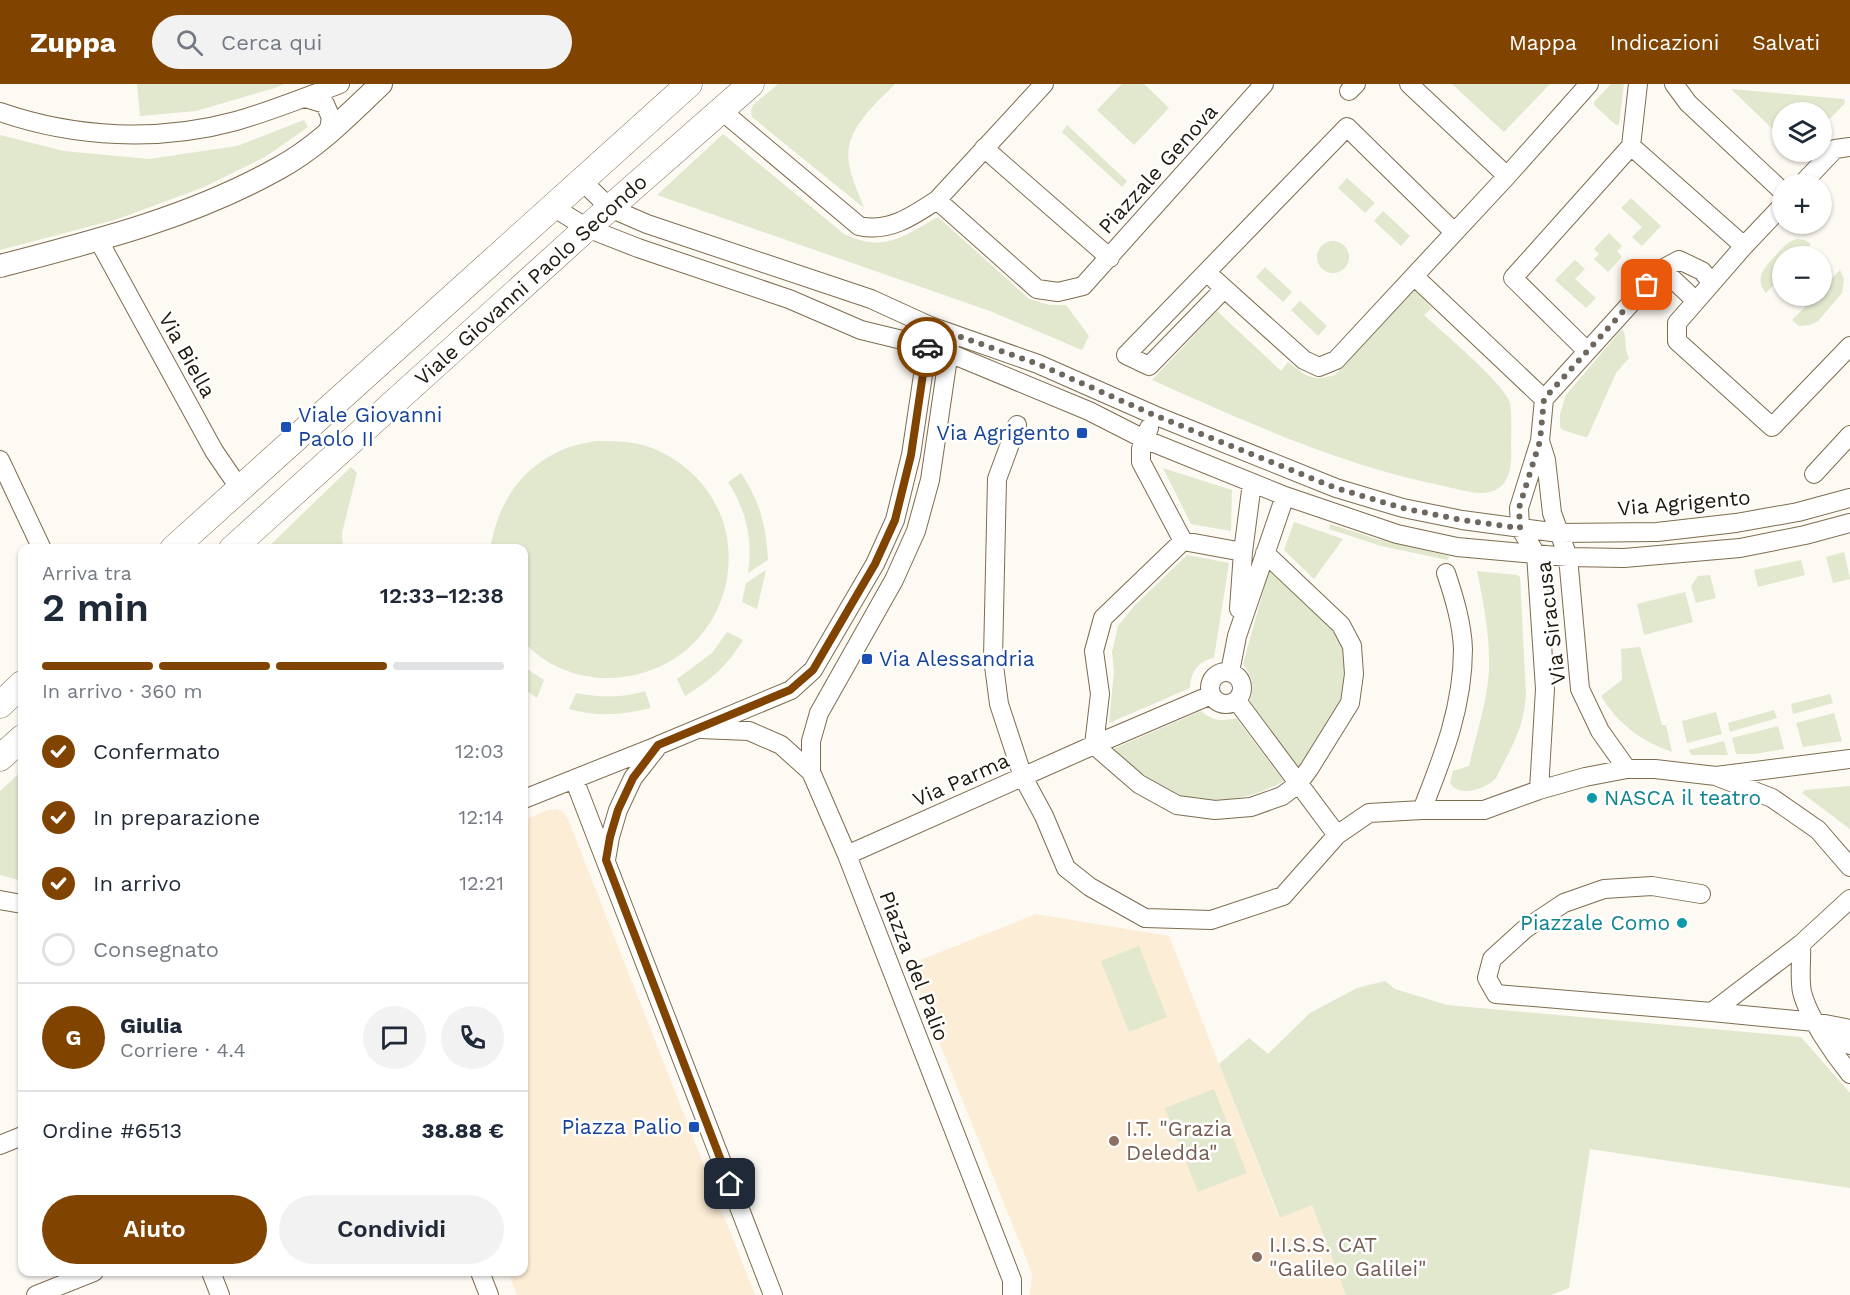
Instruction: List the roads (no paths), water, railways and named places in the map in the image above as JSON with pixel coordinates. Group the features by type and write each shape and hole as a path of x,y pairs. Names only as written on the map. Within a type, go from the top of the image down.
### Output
{"main road":[{"name":"Viale Giovanni Paolo Secondo","path":"179,544 689,84"},
{"name":"Viale Giovanni Paolo Secondo","path":"238,544 587,228 751,84"},
{"path":"0,705 18,688"},
{"path":"0,758 18,742"}],"street":[{"path":"0,112 31,123 77,131 133,135 183,132 236,121 340,84"},
{"path":"0,266 99,241 203,206 281,168 328,134 381,84"},
{"path":"722,111 859,226 872,229 888,226 915,215 937,200 1044,84"},
{"name":"Piazzale Genova","path":"937,200 1037,290 1058,292 1083,286 1263,84"},
{"path":"1408,84 1507,176"},
{"path":"1207,272 1304,360 1319,367 1336,360 1589,84"},
{"path":"1587,351 1513,278 1631,147 1638,84"},
{"path":"1674,84 1688,103 1772,182"},
{"path":"305,98 325,104 331,117 328,134"},
{"path":"1224,289 1149,366 1126,355 1347,127 1454,232"},
{"path":"1631,147 1744,246"},
{"path":"1811,174 1835,149 1850,147"},
{"name":"Piazzale Genova","path":"984,148 1110,258"},
{"name":"Via Agrigento","path":"582,181 610,208 647,224 871,299 930,326 1038,364 1154,415 1336,488 1402,508 1462,520 1559,533 1658,532 1736,523 1798,512 1850,498"},
{"path":"554,207 587,228 638,248 789,299 861,330 949,353 1089,411 1144,439 1252,483 1396,534 1457,547 1568,557 1624,558 1740,548 1850,523"},
{"path":"1772,217 1677,323 1677,340 1772,428 1850,346"},
{"name":"Via Biella","path":"99,241 214,452 240,489"},
{"path":"1536,554 1520,528 1519,508 1540,441 1544,399 1662,269 1679,261 1702,271 1712,283"},
{"path":"1662,269 1696,301"},
{"path":"1414,276 1544,399"},
{"path":"927,346 930,326"},
{"path":"811,772 811,741 819,713 894,580 916,531 930,480 952,334"},
{"name":"Piazza del Palio","path":"528,797 700,729 790,690 813,670 875,564 895,520 911,455 927,346"},
{"path":"1154,415 1141,449 1141,462 1183,541"},
{"path":"1017,425 997,478 993,658 999,704 1023,777 1044,816 1066,868 1090,887 1145,918 1211,920 1283,896 1337,835 1369,813 1484,810 1539,790 1585,777 1626,769 1655,769 1716,776 1850,759"},
{"path":"1814,474 1850,435"},
{"name":"Via Siracusa","path":"1540,441 1546,460 1552,513 1568,557 1580,689 1600,731 1626,769"},
{"path":"0,460 40,544"},
{"path":"1230,672 1237,636 1243,552 1252,483"},
{"path":"1237,636 1285,496"},
{"path":"1183,541 1243,552"},
{"path":"1183,541 1103,618 1094,651 1100,694 1094,745 1139,784 1177,805 1215,810 1251,807 1282,796 1298,784 1309,769 1350,703 1354,674 1352,646 1341,625 1266,553"},
{"name":"Via Siracusa","path":"1536,554 1545,689 1539,790"},
{"path":"1422,810 1448,743 1459,693 1463,648 1456,605 1446,573"},
{"path":"1230,672 1241,682 1242,692 1237,701 1232,704 1222,704 1214,700 1210,685 1215,676 1230,672"},
{"name":"Via Parma","path":"847,855 1211,695"},
{"path":"1237,701 1337,835"},
{"name":"Piazza del Palio","path":"700,729 749,731 781,745 811,772 847,855 1012,1280 1012,1295"},
{"path":"606,860 618,810 633,778 658,745"},
{"path":"1716,776 1772,798 1818,830 1850,867"},
{"path":"574,779 773,1295"},
{"path":"1701,894 1652,886 1614,888 1604,889 1564,903 1525,929 1492,959 1487,978 1496,994 1815,1022 1850,1029"},
{"path":"1712,1012 1801,944 1850,899"},
{"path":"0,900 18,903"},
{"path":"1801,944 1802,992 1815,1022 1837,1058 1850,1074"},
{"path":"1815,1022 1850,1045"},
{"path":"0,1145 18,1138"},
{"path":"36,1295 84,1276"},
{"path":"213,1276 220,1295"},
{"path":"482,1276 489,1295"}],"place":[{"name":"Viale Giovanni Paolo II","path":"286,427"},
{"name":"Via Agrigento","path":"1082,433"},
{"name":"Via Alessandria","path":"867,659"},
{"name":"NASCA il teatro","path":"1592,798"},
{"name":"Piazzale Como","path":"1682,923"},
{"name":"Piazza Palio","path":"694,1127"},
{"name":"I.T. \"Grazia Deledda\"","path":"1114,1141"},
{"name":"I.I.S.S. CAT \"Galileo Galilei\"","path":"1257,1257"}]}
